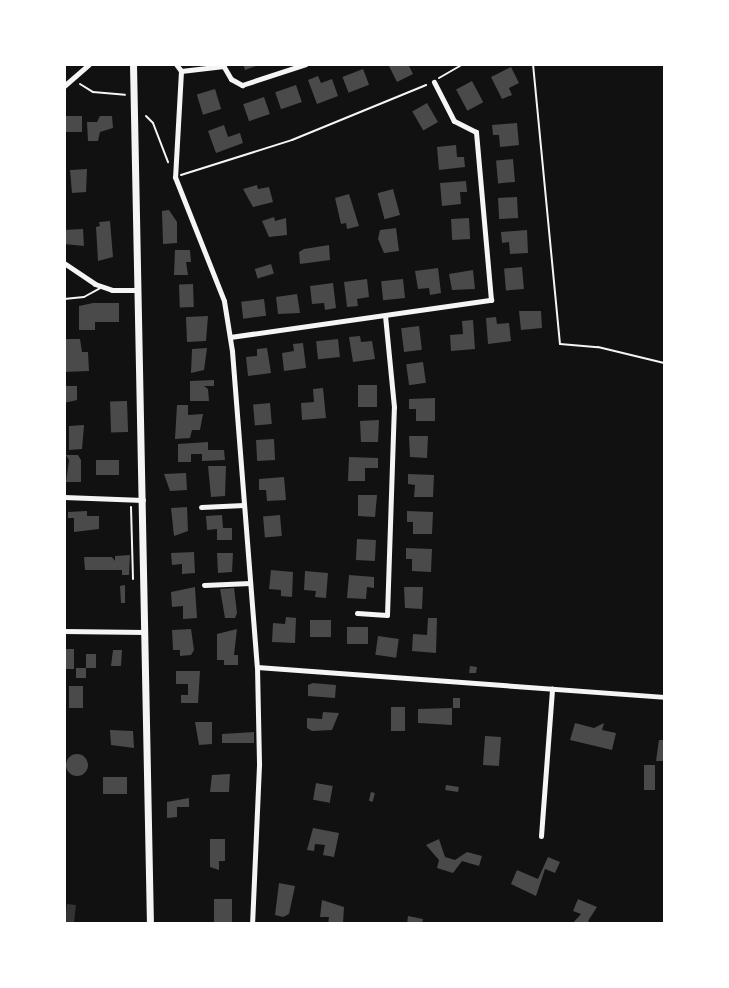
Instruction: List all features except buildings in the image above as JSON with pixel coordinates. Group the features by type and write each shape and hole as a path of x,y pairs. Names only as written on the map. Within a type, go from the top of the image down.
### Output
{"street":[{"path":"64,86 75,80 89,64"},
{"path":"133,64 150,924"},
{"path":"176,64 181,70 175,177 210,258 224,301 230,337 257,667 259,765 252,924"},
{"path":"181,70 224,66 231,79 242,85 306,64"},
{"path":"230,337 491,300 476,132 454,121 434,81"},
{"path":"64,263 103,287 137,290"},
{"path":"357,613 387,615 394,406 385,315"},
{"path":"64,497 143,500"},
{"path":"201,507 244,505"},
{"path":"204,585 250,583"},
{"path":"64,631 145,632"},
{"path":"257,667 664,696"},
{"path":"542,836 552,688"}],"lane":[{"path":"64,298 84,297 103,287"}],"path":[{"path":"146,116 153,123 175,177 303,136 434,81 463,64"},
{"path":"533,64 560,344 598,347 664,363"},
{"path":"75,80 93,92 134,94"}],"shaded area":[{"path":"67,904 76,905 74,924 65,923"}]}
